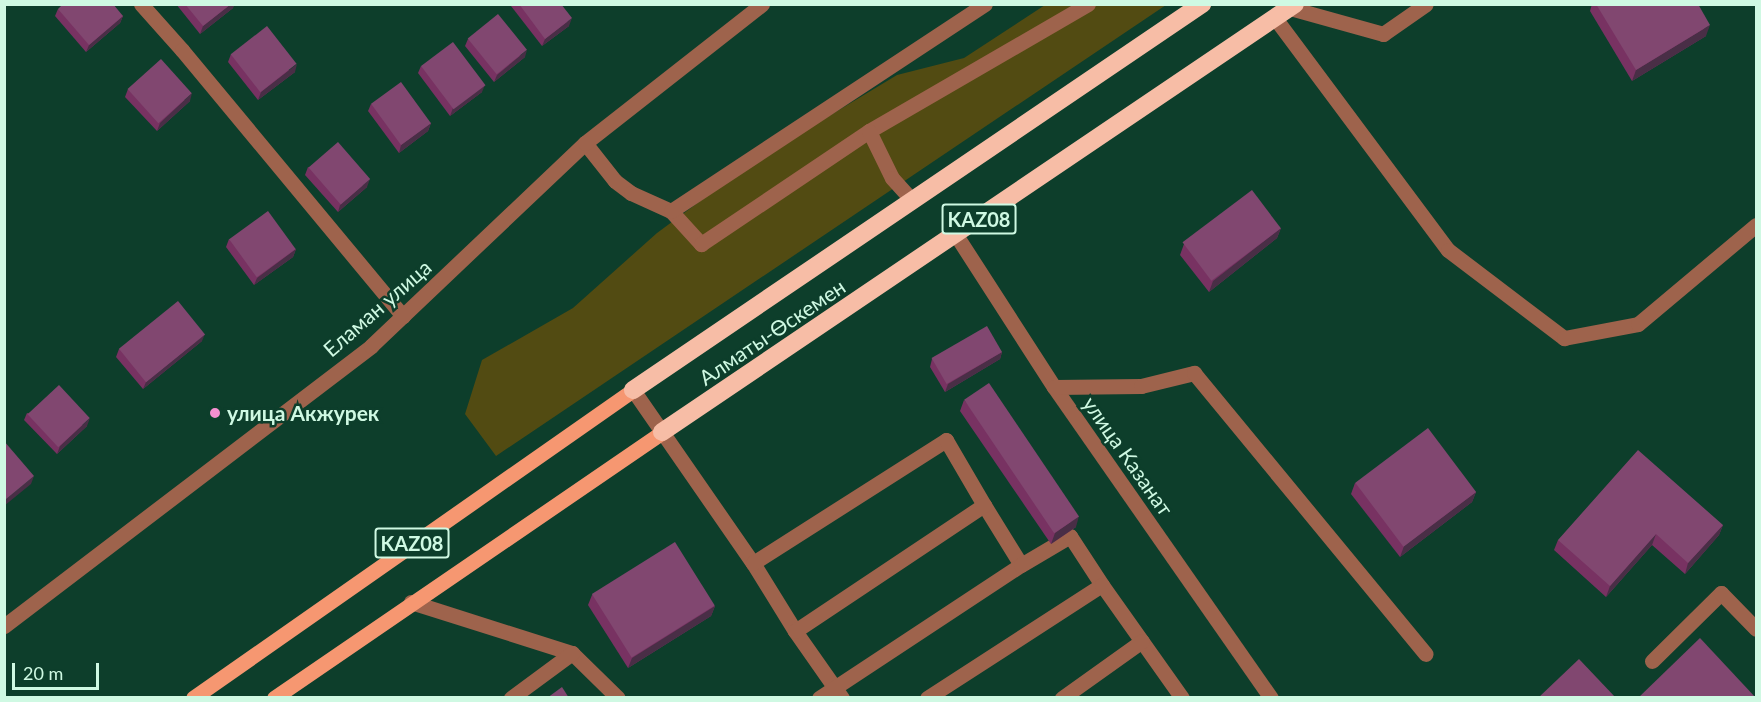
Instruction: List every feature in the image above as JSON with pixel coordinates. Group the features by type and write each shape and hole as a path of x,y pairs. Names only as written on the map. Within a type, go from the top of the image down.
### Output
{"highway":[{"name":"Алматы-Өскемен","path":"633,390 1202,4"},
{"name":"Алматы-Өскемен","path":"662,432 1286,10"}],"main road":[{"name":"Алматы-Өскемен","path":"193,698 633,390"},
{"name":"Алматы-Өскемен","path":"274,698 662,432"}],"street":[{"path":"141,4 182,50 403,316"},
{"name":"Еламан улица","path":"4,626 371,346 585,143 762,4"},
{"path":"671,211 985,4"},
{"path":"585,143 615,181 631,194 671,211 699,243 706,243 760,202 869,131 1088,4"},
{"path":"1286,10 1383,34 1426,4"},
{"path":"1286,10 1448,250 1564,338 1638,324 1756,225"},
{"path":"869,131 892,178 912,200"},
{"name":"улица Казанат","path":"956,235 1054,387 1271,698"},
{"path":"1054,387 1141,386 1194,374 1426,654"},
{"path":"633,390 753,563 795,631 838,692"},
{"path":"753,563 946,440 1021,565"},
{"path":"795,631 984,505"},
{"path":"819,698 838,692 1021,565 1070,536 1182,698"},
{"path":"927,698 1102,585"},
{"path":"1652,661 1721,593 1756,628"},
{"path":"411,602 572,653 618,698"},
{"path":"1062,698 1142,641"},
{"path":"511,698 572,653"}],"shaded area":[{"path":"1045,5 1166,5 496,456 465,414 482,360 573,308 657,233 753,162 897,75 964,58"}],"building":[{"path":"63,4 113,4 123,16 89,45 58,9"},
{"path":"185,4 231,4 203,26"},
{"path":"519,4 561,4 572,18 545,39"},
{"path":"1596,4 1698,4 1710,25 1636,70"},
{"path":"498,14 527,50 497,74 468,39"},
{"path":"267,26 297,64 260,92 231,54"},
{"path":"453,42 485,85 454,109 421,66"},
{"path":"161,59 192,93 158,123 128,89"},
{"path":"401,82 431,123 401,145 371,104"},
{"path":"338,142 370,179 341,205 309,168"},
{"path":"1252,190 1281,228 1211,281 1183,242"},
{"path":"268,211 296,249 257,277 229,239"},
{"path":"178,301 205,334 146,382 119,349"},
{"path":"987,326 1002,352 947,384 932,358"},
{"path":"989,383 1079,516 1054,533 964,400"},
{"path":"59,385 90,418 58,447 28,414"},
{"path":"1428,428 1476,492 1403,547 1355,483"},
{"path":"4,441 34,476 5,500 4,499"},
{"path":"1638,450 1723,525 1688,563 1656,534 1610,586 1558,540"},
{"path":"675,542 715,606 632,658 592,594"},
{"path":"1700,638 1756,698 1638,698"},
{"path":"1579,659 1616,698 1538,698"},
{"path":"562,687 569,698 547,698"}],"place":[{"name":"улица Акжурек","path":"215,413"}]}
